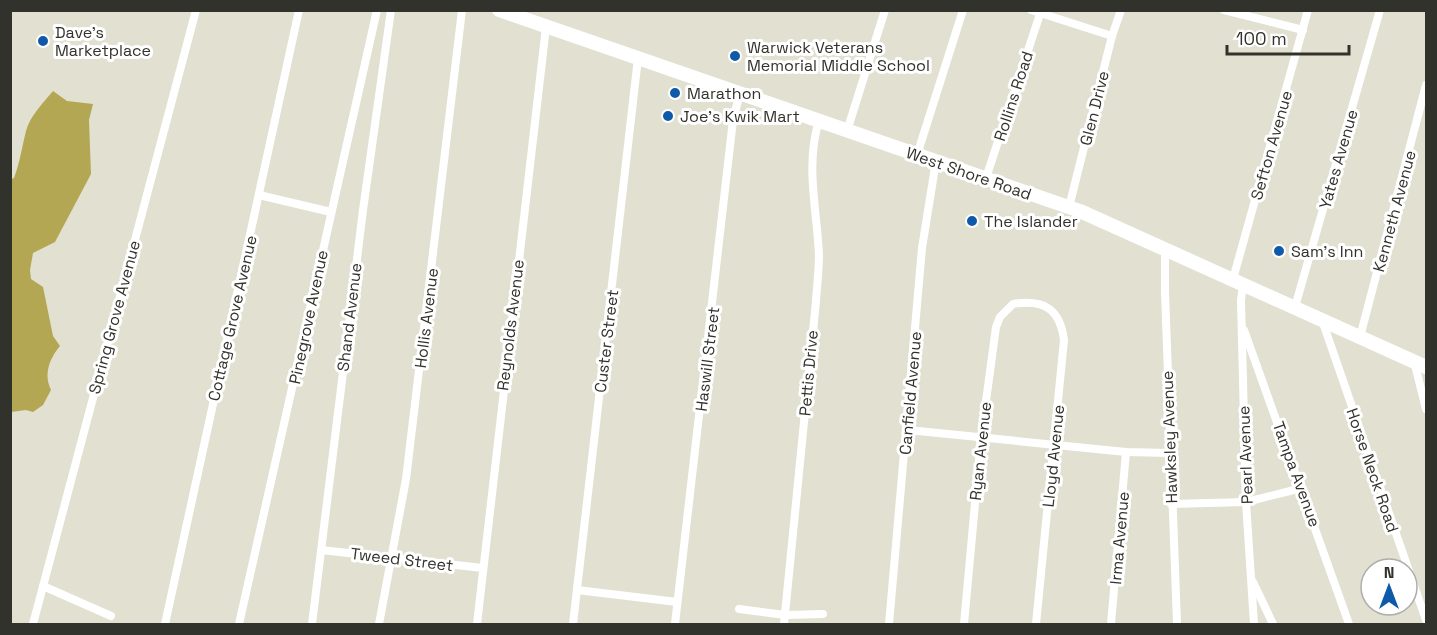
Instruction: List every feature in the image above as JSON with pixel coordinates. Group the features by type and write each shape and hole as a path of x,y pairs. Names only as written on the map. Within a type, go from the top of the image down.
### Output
{"main road":[{"name":"West Shore Road","path":"500,11 1069,207 1420,364"}],"street":[{"name":"Spring Grove Avenue","path":"33,624 196,10"},
{"name":"Cottage Grove Avenue","path":"165,624 299,10"},
{"name":"Pinegrove Avenue","path":"239,624 377,10"},
{"name":"Shand Avenue","path":"312,624 391,10"},
{"name":"Hollis Avenue","path":"378,624 406,479 462,10"},
{"path":"847,131 885,10"},
{"path":"917,155 963,10"},
{"path":"1031,10 1112,36"},
{"name":"Glen Drive","path":"1069,207 1112,36 1121,10"},
{"path":"1224,10 1303,30"},
{"name":"Sefton Avenue","path":"1238,282 1308,10"},
{"name":"Yates Avenue","path":"1295,307 1380,10"},
{"name":"Rollins Road","path":"986,178 1040,14"},
{"name":"Reynolds Avenue","path":"477,624 546,27"},
{"name":"Custer Street","path":"573,624 638,58"},
{"name":"Kenneth Avenue","path":"1360,338 1426,85"},
{"name":"Haswill Street","path":"675,624 711,329 733,120 740,93"},
{"name":"Pettis Drive","path":"784,624 816,301 819,256 813,165 814,137 819,121"},
{"name":"Canfield Avenue","path":"889,624 908,430 922,248 936,161"},
{"path":"259,195 332,212"},
{"name":"Hawksley Avenue","path":"1168,250 1165,257 1164,292 1177,624"},
{"name":"Pearl Avenue","path":"1238,282 1242,324 1246,502 1254,624"},
{"name":"Ryan Avenue","path":"964,624 981,438 996,327 1000,317 1014,304 1034,303"},
{"name":"Lloyd Avenue","path":"1034,303 1051,310 1063,329 1064,340 1036,624"},
{"name":"Horse Neck Road","path":"1322,320 1426,620"},
{"name":"Tampa Avenue","path":"1242,324 1349,624"},
{"path":"1420,364 1426,409"},
{"path":"908,430 1126,452 1170,453"},
{"name":"Irma Avenue","path":"1111,624 1126,452"},
{"path":"1172,504 1246,502 1302,488"},
{"name":"Tweed Street","path":"321,550 483,568"},
{"path":"1251,576 1274,624"},
{"path":"43,586 111,616"},
{"path":"577,590 677,602"},
{"path":"739,609 785,615 823,614"}],"shaded area":[{"path":"53,91 67,101 93,104 89,120 91,174 55,242 33,253 31,279 43,287 53,336 60,346 49,366 48,378 51,390 43,405 33,412 26,410 11,412 11,179 14,178 16,172 30,120"}],"place":[{"name":"Dave's Marketplace","path":"43,41"},
{"name":"Warwick Veterans Memorial Middle School","path":"735,56"},
{"name":"Marathon","path":"675,93"},
{"name":"Joe's Kwik Mart","path":"668,116"},
{"name":"The Islander","path":"972,221"},
{"name":"Sam's Inn","path":"1279,251"}]}
